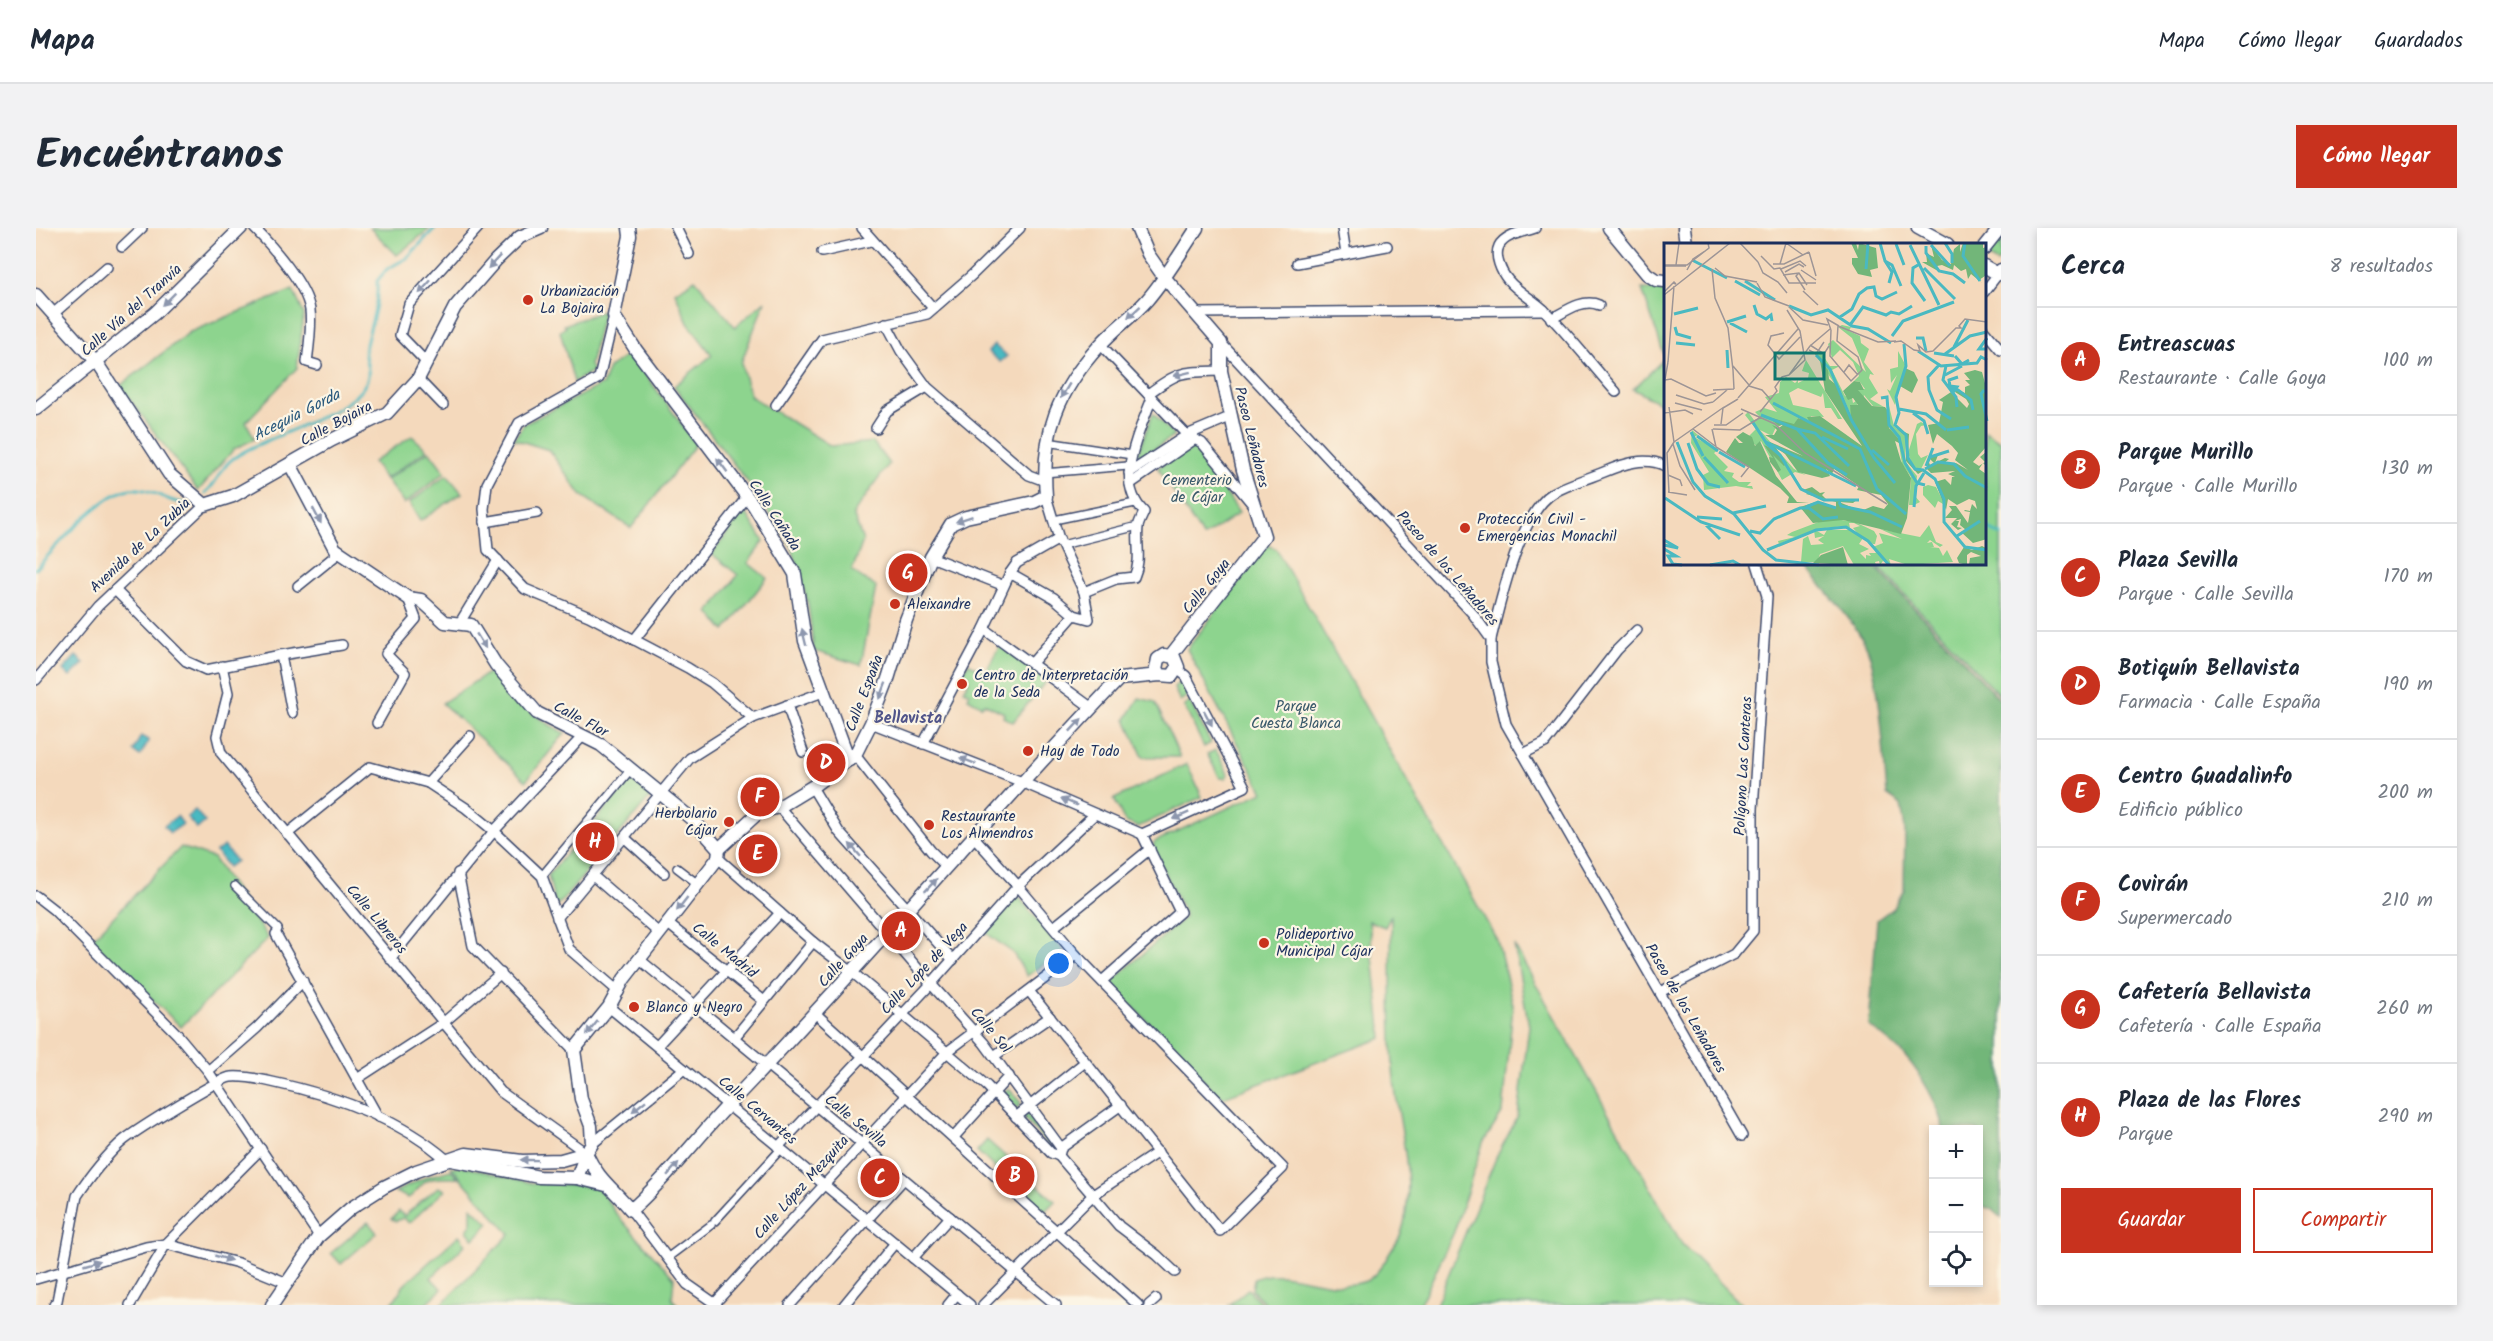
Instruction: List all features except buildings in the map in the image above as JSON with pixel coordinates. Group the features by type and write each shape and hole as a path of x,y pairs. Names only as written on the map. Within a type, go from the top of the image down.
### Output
{"street":[{"path":"122,247 142,228"},
{"name":"Calle Vía del Tranvía","path":"36,409 155,313 241,228"},
{"path":"254,228 272,247 296,280 310,309 307,362 317,365"},
{"path":"427,363 400,335 409,304 478,228"},
{"name":"Calle Bojaira","path":"290,464 387,413 418,379 455,307 496,260 520,237 541,228"},
{"path":"629,228 630,236 599,378 519,423 487,484 484,509 488,550 525,589 590,616 688,668 712,683 753,718"},
{"path":"676,228 689,254"},
{"path":"862,228 871,241 933,308"},
{"path":"776,405 822,339 927,314 972,275 1020,228"},
{"name":"Paseo de los Leñadores","path":"1137,228 1148,254 1164,277 1221,343 1473,614 1491,639 1491,662 1506,724 1742,1136"},
{"path":"1010,573 1054,598 1074,615 1089,619 1084,592 1060,542 1046,496 1047,442 1060,399 1072,380 1100,344 1146,301 1197,228"},
{"path":"1342,228 1346,254"},
{"path":"1535,228 1512,236 1498,247 1497,256 1508,280 1544,310 1616,392"},
{"path":"1609,228 1647,274 1656,280 1664,281"},
{"path":"1684,228 1686,243"},
{"path":"1918,228 1945,243"},
{"path":"1986,246 2000,228"},
{"path":"822,252 871,241"},
{"path":"1297,263 1387,246"},
{"path":"53,314 106,267"},
{"path":"1986,289 1999,272"},
{"path":"36,295 96,362 169,474 205,505"},
{"path":"1551,319 1582,303 1591,301 1599,305"},
{"path":"1197,313 1544,310"},
{"name":"Calle Cañada","path":"614,316 636,350 747,497 795,574 805,641 823,692 852,758"},
{"path":"886,323 901,351 927,387 1029,475 1045,477 1129,469 1232,416"},
{"path":"1986,332 2001,350"},
{"name":"Paseo Leñadores","path":"1221,343 1221,371 1243,470 1264,536"},
{"path":"1100,344 1191,437 1202,443 1256,509"},
{"path":"1084,592 1116,579 1134,578 1137,570 1140,549 1138,526 1144,512 1135,503 1129,469 1150,396 1174,375 1188,372 1221,371"},
{"path":"418,379 443,405"},
{"path":"876,428 887,411 927,387"},
{"path":"1130,484 1191,437"},
{"path":"1047,442 1132,455"},
{"path":"1491,639 1513,556 1533,516 1551,494 1627,462 1657,462 1664,466"},
{"name":"Avenida de La Zubia","path":"36,680 98,606 205,505 233,496 290,464"},
{"name":"Calle Flor","path":"290,464 335,549 408,598 421,600 445,622 471,626 496,665 537,713 601,745 693,820 718,853"},
{"name":"Calle España","path":"574,1050 609,1007 624,979 698,884 718,853 759,812 779,807 852,758 871,723 931,557 951,524 966,517 1034,502 1046,496"},
{"path":"634,640 747,497"},
{"path":"1054,520 1135,503"},
{"path":"485,522 537,513"},
{"path":"923,744 984,629 1002,585 1017,563 1060,542 1138,526"},
{"name":"Calle Goya","path":"1171,655 1264,536"},
{"path":"298,586 340,552"},
{"path":"931,557 1002,585"},
{"path":"459,624 498,560"},
{"name":"Polígono Las Canteras","path":"1660,992 1734,954 1753,932 1753,809 1767,596 1758,566"},
{"path":"115,590 186,661 206,670 342,645"},
{"path":"377,723 405,673 386,654 416,619 408,598"},
{"path":"1032,663 1074,615"},
{"path":"984,629 1092,708"},
{"path":"1523,754 1545,743 1610,659 1637,630"},
{"path":"281,655 292,713"},
{"path":"1142,834 1245,788 1186,676 1178,669 1177,660 1171,655 1164,655 1156,662 1156,669 1160,675 1172,676 1178,669"},
{"name":"Calle Libreros","path":"222,666 228,693 217,736 221,753 501,1092 589,1149 616,1186 617,1192"},
{"name":"Calle Goya","path":"631,1210 657,1187 728,1105 815,1013 1022,782 1119,679 1160,675"},
{"path":"557,918 690,758 753,718 823,692"},
{"path":"788,705 803,752"},
{"path":"871,723 1022,782 1142,834 1180,912 1102,981"},
{"path":"428,783 470,736"},
{"path":"390,959 494,831 582,737"},
{"path":"852,758 947,867"},
{"path":"287,834 370,767 428,783 466,808 542,876 569,949 619,992"},
{"path":"542,876 631,769"},
{"path":"812,787 839,832 953,960"},
{"name":"Calle Sol","path":"779,807 974,1031 1030,1104 1060,1152 1119,1226 1157,1255 1174,1272"},
{"name":"Calle Lope de Vega","path":"667,1258 713,1223 862,1055 931,984 1018,886 1095,814"},
{"path":"974,837 1076,955 1283,1168 1220,1231 1029,991"},
{"path":"624,838 664,873"},
{"path":"1054,927 1150,849"},
{"path":"718,853 813,942 852,972 994,1094 1051,1153 1060,1152 1121,1106"},
{"path":"677,868 698,884"},
{"path":"458,873 473,946 574,1050 581,1099 591,1126 589,1149 577,1178"},
{"path":"593,876 659,933"},
{"path":"235,886 278,929 276,934 378,1117"},
{"path":"36,896 54,910 115,970 177,1034 208,1071 319,1236"},
{"path":"657,1046 780,913"},
{"name":"Calle Madrid","path":"667,923 764,1001"},
{"path":"734,1038 813,942"},
{"name":"Calle López Mezquita","path":"716,1304 860,1144 947,1052 1076,955"},
{"name":"Calle Sevilla","path":"639,959 1056,1305"},
{"path":"357,1079 443,1023 501,973"},
{"path":"208,1071 257,1029 303,981"},
{"name":"Calle Cervantes","path":"609,1007 970,1305"},
{"path":"815,1013 1138,1305"},
{"path":"994,1056 1050,1017"},
{"path":"1016,1117 1085,1062"},
{"path":"272,1305 285,1282 319,1236 351,1208 384,1186 447,1159 466,1154 522,1161 561,1160 589,1149 684,1069"},
{"path":"954,1137 1009,1076"},
{"path":"54,1305 57,1301 77,1196 83,1187 123,1141 229,1077 303,1089 378,1117 425,1141 447,1159 539,1178 577,1178 606,1185"},
{"path":"130,1305 166,1244 261,1149"},
{"name":"Calle Libreros","path":"589,1149 606,1185 617,1192 687,1284 716,1304"},
{"path":"983,1305 1093,1195 1158,1152"},
{"path":"790,1305 904,1179"},
{"path":"913,1258 950,1217"},
{"path":"844,1305 895,1243"},
{"path":"36,1279 146,1247 166,1244 238,1263 285,1282"},
{"path":"948,1305 957,1294"}],"green space":[{"path":"370,228 427,228 428,230 397,255"},
{"path":"2001,238 2001,258 1997,263 1987,257"},
{"path":"695,279 735,327 765,301 741,363 750,396 831,446 873,442 889,464 853,514 863,541 852,571 876,587 861,665 814,651 808,604 792,547 756,493 674,386 712,355 688,323 675,292"},
{"path":"1642,289 1664,290 1664,355"},
{"path":"293,290 304,314 297,368 246,422 255,439 234,449 198,491 120,386 190,332"},
{"path":"603,311 590,365 593,371 574,382 560,331 566,327 564,325"},
{"path":"630,353 696,444 631,528 581,495 549,450 514,439 524,424 603,384 609,368"},
{"path":"1664,359 1664,405 1633,389"},
{"path":"1153,413 1174,436 1135,461"},
{"path":"1986,432 2001,442 2001,697 1878,566 1986,566"},
{"path":"412,436 427,450 385,479 373,462"},
{"name":"Cementerio de Cájar","path":"1193,443 1239,513 1203,537 1158,468"},
{"path":"429,451 445,472 404,504 386,480"},
{"path":"447,475 462,493 420,521 409,503"},
{"path":"744,510 764,541 748,563 767,578 725,631 709,612 738,575 712,554"},
{"name":"Parque Cuesta Blanca","path":"1267,545 1276,549 1497,940 1513,1005 1503,1112 1483,1143 1454,1232 1420,1305 1267,1305 1252,1290 1254,1279 1267,1275 1338,1284 1366,1281 1381,1268 1401,1234 1408,1192 1405,1150 1393,1067 1391,916 1385,927 1369,921 1382,1038 1221,1098 1112,985 1112,981 1184,918 1184,912 1153,849 1154,842 1263,792 1187,649"},
{"path":"1806,566 1875,566 2001,701 2001,1218 1991,1209 1983,1206 1983,1125 1943,1125 1931,1095 1918,1072 1898,1049 1869,1026 1877,920 1893,908 1904,889 1905,829 1901,805 1887,795 1879,705 1869,653 1850,620"},
{"path":"1000,645 1047,680 1013,722 1003,717 1004,713 984,703 982,706 968,698 970,693 964,690 969,681 961,677 968,663 985,672"},
{"path":"491,671 525,707 565,733 526,781 442,703"},
{"path":"1178,683 1183,683 1189,695 1180,701 1174,688"},
{"path":"1139,698 1155,702 1180,757 1143,757 1126,719"},
{"path":"1190,702 1211,743 1204,747 1184,706"},
{"path":"1216,750 1228,774 1226,778 1220,778 1207,754"},
{"path":"1187,764 1202,797 1138,827 1125,822 1114,799"},
{"path":"634,776 654,793 560,903 555,904 548,875"},
{"path":"181,847 213,858 268,938 181,1027 91,940"},
{"path":"1016,894 1063,950 1027,976 1013,953 985,932"},
{"path":"1514,945 1682,1244 1742,1305 1436,1305 1496,1158 1518,1116 1529,1026"},
{"path":"1009,1089 1021,1103 1018,1109 1002,1093"},
{"path":"1026,1113 1053,1144 1050,1147 1023,1117"},
{"path":"987,1140 1055,1201 1042,1214 977,1151"},
{"path":"879,1163 895,1177 881,1194 865,1180"},
{"path":"462,1166 532,1183 597,1186 618,1216 674,1278 672,1299 678,1305 441,1305 510,1234 451,1167"},
{"path":"451,1170 458,1177 431,1179 408,1198 395,1192 426,1177"},
{"path":"438,1187 445,1190 409,1223 403,1218 396,1221 391,1219 399,1211 404,1216"},
{"path":"471,1207 489,1223 474,1239 467,1231 471,1224"},
{"path":"368,1222 377,1233 341,1264 331,1253"},
{"path":"459,1235 466,1244 431,1278 442,1289 425,1305 391,1305 404,1285"},
{"path":"1248,1289 1263,1305 1229,1305"}],"water":[{"path":"994,345 1007,356 1000,362 988,352"},
{"path":"76,656 84,663 70,677 63,670"},
{"path":"141,736 149,740 140,756 133,751"},
{"path":"195,810 205,822 197,829 187,817"},
{"path":"177,816 183,824 170,833 164,826"},
{"path":"224,846 236,861 228,867 216,852"}],"waterway":[{"name":"Acequia Gorda","path":"205,493 230,461 244,452 329,413 348,402 362,390 368,376 365,352 375,307 377,281 387,269 407,258 435,228"},
{"name":"Acequia Gorda","path":"36,569 93,511 119,493 130,489 145,490 174,501 188,503"},
{"path":"1986,528 2001,535"}],"place":[{"name":"Urbanización La Bojaira","path":"528,300"},
{"name":"Protección Civil - Emergencias Monachil","path":"1465,528"},
{"name":"Cafetería Bellavista","path":"908,573"},
{"name":"Aleixandre","path":"895,604"},
{"name":"Centro de Interpretación de la Seda","path":"962,684"},
{"name":"Hay de Todo","path":"1028,751"},
{"name":"Botiquín Bellavista","path":"826,763"},
{"name":"Covirán","path":"760,797"},
{"name":"Herbolario Cájar","path":"729,822"},
{"name":"Restaurante Los Almendros","path":"929,825"},
{"name":"Plaza de las Flores","path":"595,842"},
{"name":"Centro Guadalinfo","path":"758,854"},
{"name":"Entreascuas","path":"901,931"},
{"name":"Polideportivo Municipal Cájar","path":"1264,943"},
{"name":"Blanco y Negro","path":"634,1007"},
{"name":"Parque Murillo","path":"1015,1176"},
{"name":"Plaza Sevilla","path":"880,1178"}],"district":[{"name":"Bellavista","path":"908,717"}]}
